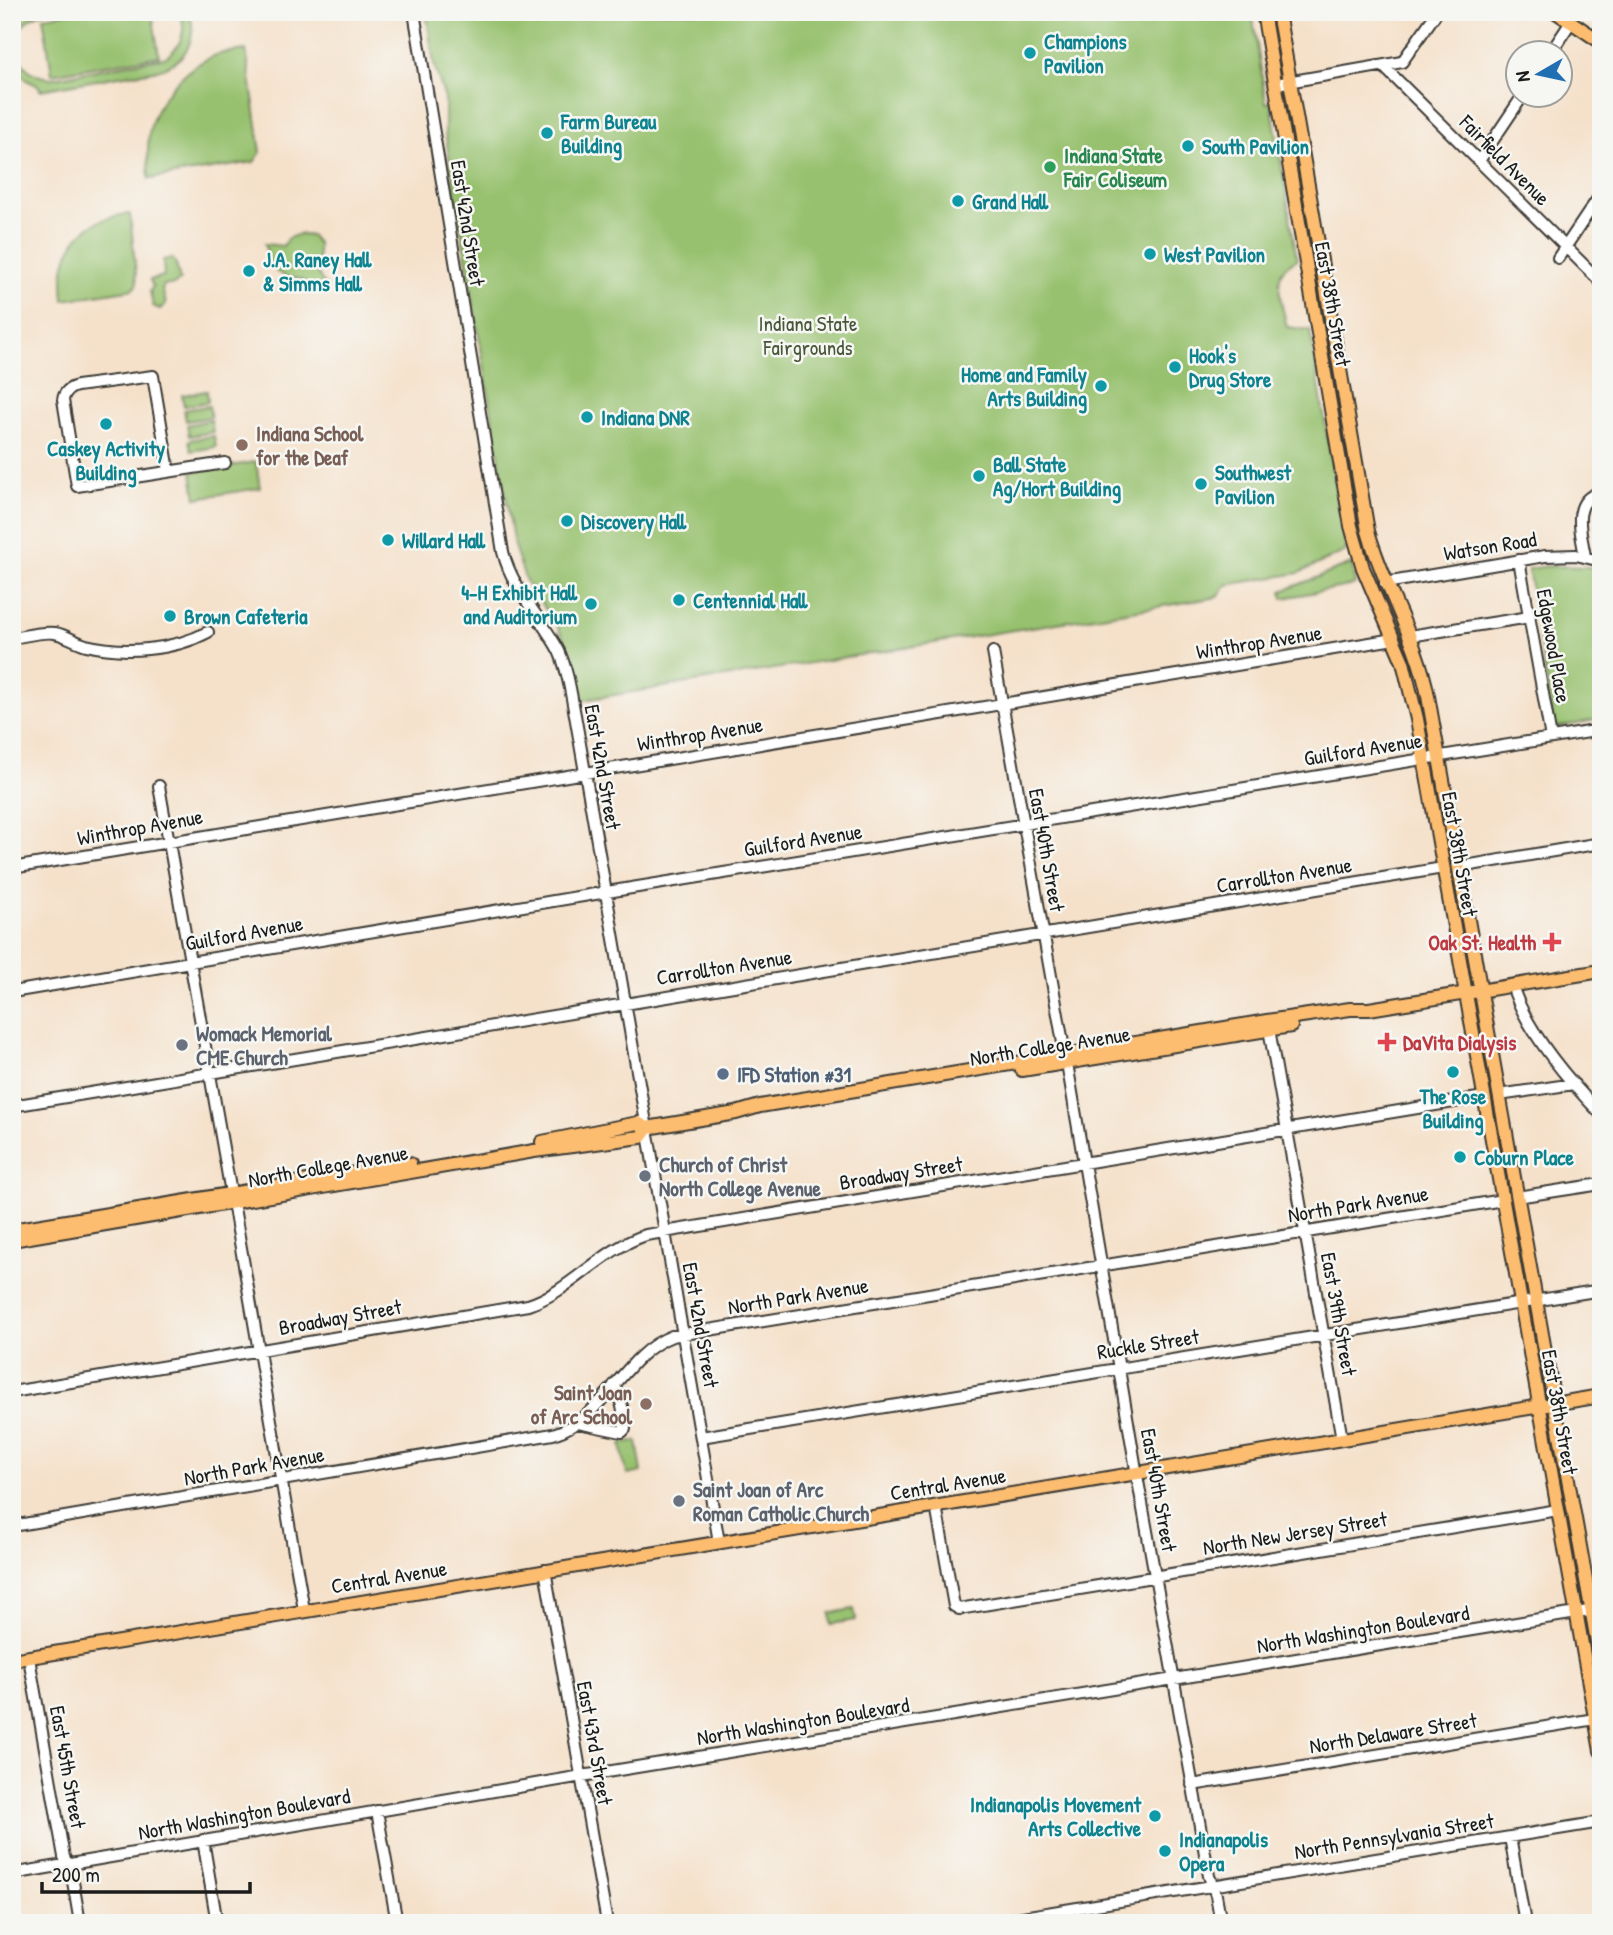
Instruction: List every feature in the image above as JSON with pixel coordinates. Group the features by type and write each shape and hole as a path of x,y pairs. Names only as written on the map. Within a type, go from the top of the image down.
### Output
{"main road":[{"name":"East 38th Street","path":"1263,12 1354,539 1371,590 1394,639 1410,689 1424,758 1576,1613 1598,1719 1601,1751"},
{"name":"East 38th Street","path":"1278,12 1366,520 1375,556 1425,682 1554,1404 1596,1610 1601,1664"},
{"path":"1556,12 1601,42"},
{"name":"North College Avenue","path":"1066,1058 1267,1021 1350,1009 1369,1009 1601,971"},
{"name":"North College Avenue","path":"12,1230 640,1137 647,1128 736,1114 760,1106 1352,1016 1369,1009"},
{"name":"North College Avenue","path":"12,1240 232,1197"},
{"name":"Central Avenue","path":"12,1660 1601,1396"}],"street":[{"name":"East 42nd Street","path":"414,12 503,552 518,589 549,634 563,662 719,1542"},
{"path":"1276,84 1405,60 1437,12"},
{"path":"1561,38 1572,22"},
{"name":"Fairfield Avenue","path":"1383,66 1601,282"},
{"path":"1479,161 1515,108"},
{"path":"1558,258 1601,194"},
{"path":"1312,297 1327,295"},
{"path":"169,471 153,376 77,386 64,395 77,486 225,463"},
{"path":"1585,556 1579,514 1586,500 1601,492"},
{"name":"Watson Road","path":"1385,583 1567,554 1601,561"},
{"name":"Edgewood Place","path":"1520,560 1551,738"},
{"path":"1409,636 1530,617"},
{"path":"12,638 56,633 85,645 106,649 148,649 168,646 208,632"},
{"name":"Winthrop Avenue","path":"12,868 1394,639"},
{"name":"East 40th Street","path":"993,652 1066,1058 1136,1473 1192,1785 1221,1923"},
{"name":"Guilford Avenue","path":"12,992 605,892 1601,730"},
{"path":"159,786 304,1610"},
{"path":"1459,867 1601,843"},
{"name":"Carrollton Avenue","path":"12,1106 1443,868"},
{"path":"1512,985 1533,1027 1574,1084 1601,1114"},
{"name":"East 39th Street","path":"1269,1029 1342,1439"},
{"path":"1499,1095 1574,1084"},
{"name":"Broadway Street","path":"12,1392 528,1305 550,1295 619,1247 640,1237 1484,1097"},
{"path":"1517,1197 1601,1184"},
{"name":"North Park Avenue","path":"12,1526 563,1431 591,1413 652,1346 683,1334 1503,1200"},
{"name":"Ruckle Street","path":"701,1437 1601,1290"},
{"path":"578,1423 622,1432 625,1429 618,1391 614,1385"},
{"name":"North New Jersey Street","path":"936,1506 956,1608 1558,1510"},
{"name":"East 43rd Street","path":"545,1570 607,1923"},
{"name":"North Washington Boulevard","path":"12,1874 582,1776 1596,1610"},
{"name":"East 45th Street","path":"29,1658 64,1857 68,1864 80,1923"},
{"name":"North Delaware Street","path":"1192,1785 1598,1719"},
{"path":"377,1811 397,1923"},
{"name":"North Pennsylvania Street","path":"986,1923 1601,1822"},
{"path":"1510,1837 1525,1923"},
{"path":"203,1840 217,1923"}],"green space":[{"path":"22,12 45,12 31,18 22,27 17,38 20,60 39,76 54,78 166,57 176,48 182,37 180,12 189,12 192,34 187,48 178,60 161,69 40,90 39,86 28,81 12,66 12,24"},
{"path":"73,12 152,12 159,56 52,74 43,17"},
{"name":"Indiana State Fairgrounds","path":"426,12 1252,12 1266,103 1271,102 1297,259 1280,275 1280,298 1287,327 1310,330 1346,551 1299,573 1226,585 1218,597 583,700 578,673 567,645 555,622 527,584 514,546 445,133 445,99 434,64"},
{"path":"246,50 261,152 254,162 149,179 149,134 152,121 165,96 183,75 206,59"},
{"path":"130,214 137,284 133,289 64,300 65,267 76,240 97,222"},
{"path":"300,234 311,236 318,244 318,260 313,265 325,286 312,286 300,279 289,278 270,265 265,244 283,246 288,238"},
{"path":"172,258 180,281 173,285 164,285 162,289 166,304 160,309 153,306 150,291 153,287 150,280 164,276 163,260"},
{"path":"207,391 208,402 184,406 182,395"},
{"path":"209,406 211,417 186,421 184,410"},
{"path":"211,420 213,432 189,436 187,425"},
{"path":"214,436 216,447 191,451 189,440"},
{"path":"256,462 260,488 196,498 192,472"},
{"path":"1352,564 1355,585 1283,598 1282,591"},
{"path":"1548,566 1589,567 1601,573 1601,719 1554,728 1528,569"},
{"path":"637,1441 642,1472 627,1475 621,1444"},
{"path":"854,1609 856,1620 831,1624 830,1613"}],"place":[{"name":"Champions Pavilion","path":"1030,53"},
{"name":"Farm Bureau Building","path":"547,133"},
{"name":"South Pavilion","path":"1188,146"},
{"name":"Indiana State Fair Coliseum","path":"1050,167"},
{"name":"Grand Hall","path":"958,201"},
{"name":"West Pavilion","path":"1150,254"},
{"name":"J.A. Raney Hall & Simms Hall","path":"249,271"},
{"name":"Hook's Drug Store","path":"1175,367"},
{"name":"Home and Family Arts Building","path":"1101,386"},
{"name":"Indiana DNR","path":"587,417"},
{"name":"Caskey Activity Building","path":"106,424"},
{"name":"Indiana School for the Deaf","path":"242,445"},
{"name":"Ball State Ag/Hort Building","path":"979,476"},
{"name":"Southwest Pavilion","path":"1201,484"},
{"name":"Discovery Hall","path":"567,521"},
{"name":"Willard Hall","path":"388,540"},
{"name":"Centennial Hall","path":"679,600"},
{"name":"4-H Exhibit Hall and Auditorium","path":"591,604"},
{"name":"Brown Cafeteria","path":"170,616"},
{"name":"Oak St. Health","path":"1552,942"},
{"name":"DaVita Dialysis","path":"1387,1042"},
{"name":"Womack Memorial CME Church","path":"182,1045"},
{"name":"The Rose Building","path":"1453,1072"},
{"name":"IFD Station #31","path":"723,1074"},
{"name":"Coburn Place","path":"1460,1157"},
{"name":"Church of Christ North College Avenue","path":"645,1176"},
{"name":"Saint Joan of Arc School","path":"646,1404"},
{"name":"Saint Joan of Arc Roman Catholic Church","path":"679,1501"},
{"name":"Indianapolis Movement Arts Collective","path":"1155,1816"},
{"name":"Indianapolis Opera","path":"1165,1851"}]}
